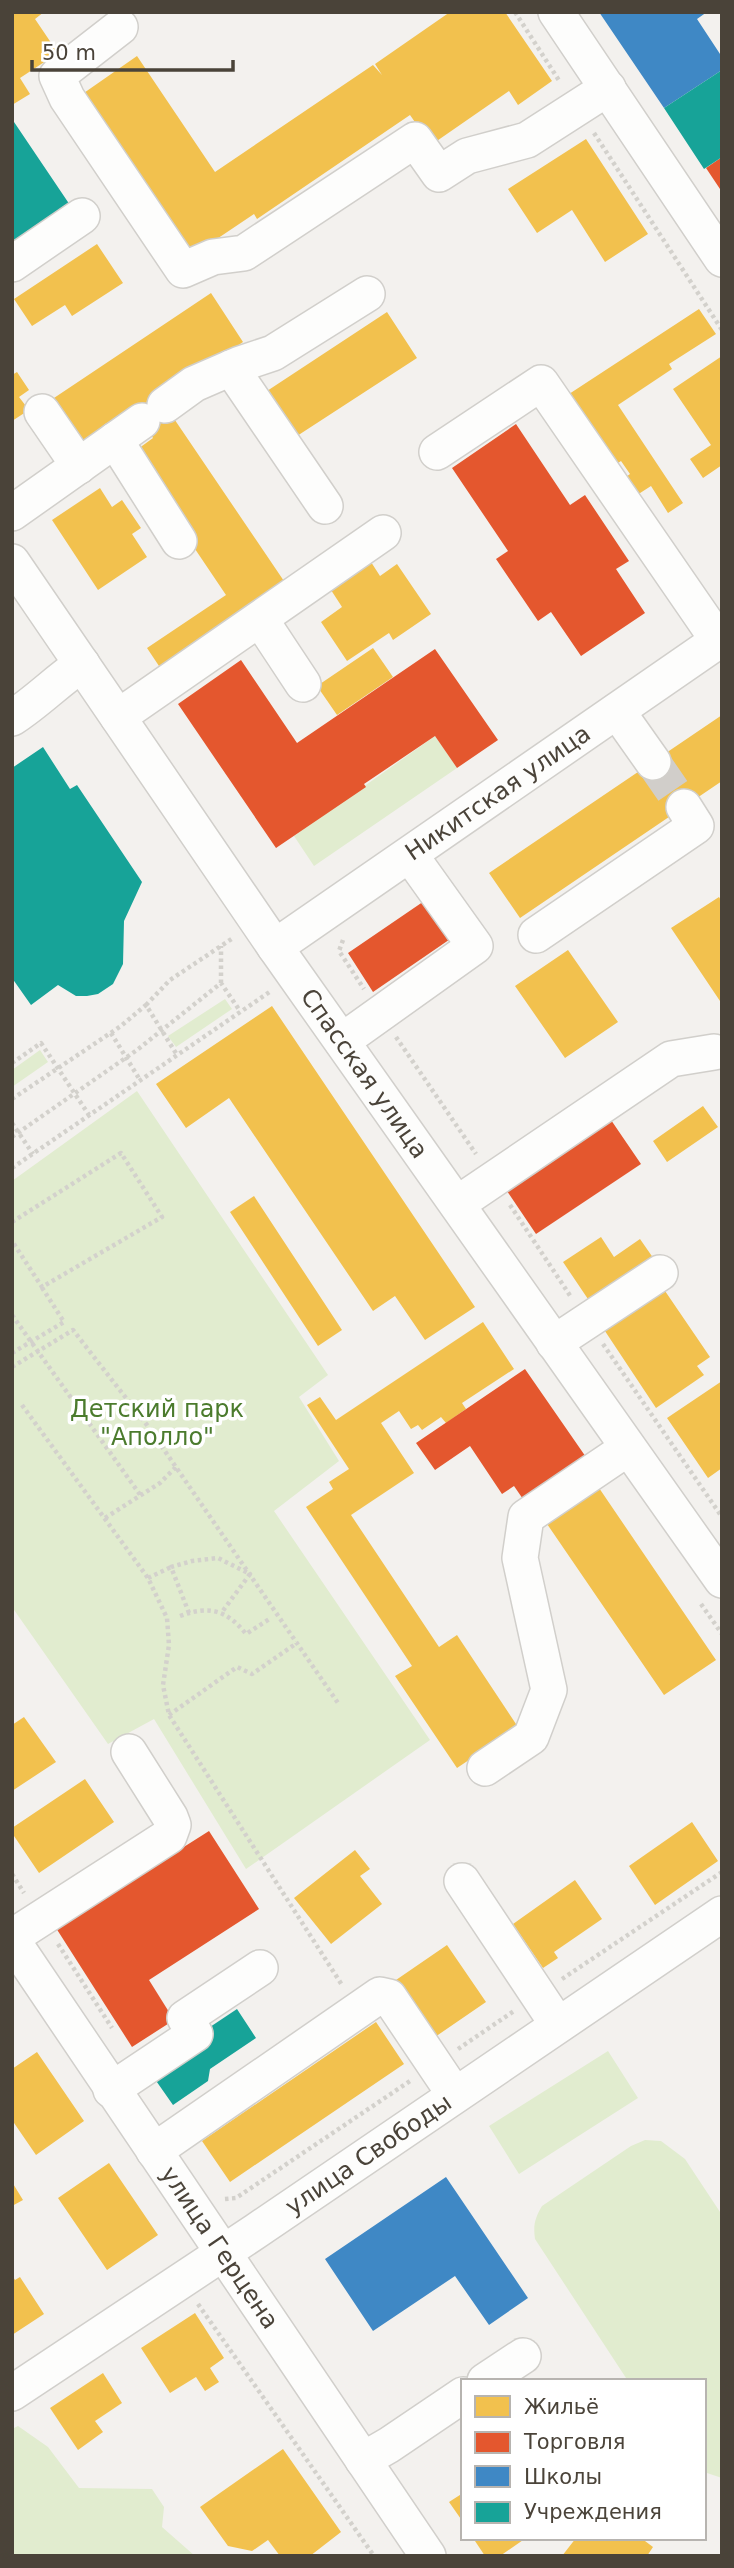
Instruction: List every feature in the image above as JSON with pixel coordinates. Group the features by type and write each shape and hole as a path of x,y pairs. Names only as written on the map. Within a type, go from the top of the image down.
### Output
{"street":[{"path":"556,12 722,259"},
{"path":"120,27 57,76 67,98 183,270 213,257 244,253 415,140 439,174 467,156 527,140 608,89"},
{"path":"12,264 82,216"},
{"path":"12,513 194,384 273,353 367,294"},
{"path":"231,368 325,506"},
{"path":"437,452 541,383 720,639"},
{"path":"42,412 79,466"},
{"path":"140,422 179,541"},
{"path":"118,717 383,533"},
{"name":"Спасская улица","path":"12,562 275,947 722,1580"},
{"path":"260,619 303,684"},
{"name":"Никитская улица","path":"275,947 720,639"},
{"path":"12,718 37,702 65,675 82,664"},
{"path":"617,710 653,762"},
{"path":"536,935 696,826 684,807"},
{"path":"342,1041 475,946 410,855"},
{"path":"457,1204 671,1059 713,1052"},
{"path":"555,1343 660,1273"},
{"path":"485,1768 531,1737 549,1690 520,1558 526,1517 628,1448"},
{"path":"12,1939 169,1836 173,1825 170,1817 129,1752"},
{"path":"462,1881 558,2025"},
{"name":"улица Свободы","path":"12,2393 722,1914"},
{"name":"улица Герцена","path":"12,1939 111,2090 224,2251 428,2556"},
{"path":"111,2090 195,2034 185,2018 260,1968"},
{"path":"154,2151 380,1995 389,1997 455,2095"},
{"path":"488,2379 523,2356"},
{"path":"363,2460 461,2396"}],"path":[{"path":"515,12 722,330"},
{"path":"12,1099 111,1032 146,1005 170,980 240,933"},
{"path":"344,939 340,951 380,1013 722,1517"},
{"path":"221,946 221,983 240,1011"},
{"path":"12,1137 126,1058 221,983"},
{"path":"12,1168 277,988"},
{"path":"146,1005 177,1055"},
{"path":"111,1032 141,1080"},
{"path":"12,1063 41,1044 89,1115"},
{"path":"12,1123 33,1154"},
{"path":"12,1222 121,1153 162,1217 42,1286 12,1241"},
{"path":"12,1241 64,1322 121,1390 338,1703"},
{"path":"12,1315 141,1496"},
{"path":"12,1353 64,1322"},
{"path":"12,1367 73,1330"},
{"path":"22,1405 148,1578 167,1618 169,1645 163,1685 169,1715 358,2009"},
{"path":"105,1518 160,1483 176,1467"},
{"path":"148,1578 170,1567 218,1558 250,1574"},
{"path":"170,1567 189,1613"},
{"path":"222,1612 250,1574"},
{"path":"180,1616 189,1613 222,1612 232,1618 246,1634 271,1619"},
{"path":"169,1715 237,1667 252,1674 297,1643"},
{"path":"192,2297 374,2556"}],"green space":[{"path":"435,736 457,768 314,866 294,836"},
{"path":"225,999 232,1009 176,1047 168,1036"},
{"path":"40,1050 48,1062 12,1087 12,1070"},
{"name":"Детский парк \"Аполло\"","path":"137,1091 328,1375 299,1397 339,1461 274,1511 430,1740 246,1869 154,1719 108,1744 12,1607 12,1181"},
{"path":"608,2051 638,2098 519,2174 489,2126"},
{"path":"645,2140 661,2141 685,2159 722,2215 722,2478 706,2473 706,2379 627,2379 535,2239 535,2222 542,2206 631,2146"},
{"path":"18,2426 48,2447 79,2488 152,2489 164,2507 162,2527 195,2556 12,2556 12,2429"}],"building: Жильё":[{"path":"12,12 44,12 35,19 58,53 20,78 30,94 12,105"},
{"path":"450,12 505,12 552,81 518,105 509,91 431,145 410,115 257,219 254,214 190,257 81,95 137,56 215,172 373,65 382,75 375,64"},
{"path":"586,139 648,234 605,262 572,210 537,233 508,189"},
{"path":"97,244 123,283 72,316 65,305 32,326 14,299"},
{"path":"211,293 243,342 160,398 288,587 163,672 147,648 226,595 131,454 153,438 137,413 78,453 45,404"},
{"path":"699,309 716,334 669,364 672,369 618,405 683,503 668,513 651,486 637,495 626,477 630,474 621,461 612,467 566,396"},
{"path":"387,312 417,358 297,436 267,391"},
{"path":"722,356 722,465 703,478 690,459 711,445 673,389"},
{"path":"17,372 29,390 19,397 29,410 12,421 12,375"},
{"path":"100,488 112,507 122,500 141,528 132,534 147,557 98,590 52,520"},
{"path":"371,562 380,576 397,564 431,614 393,640 389,633 347,661 321,622 342,607 331,590"},
{"path":"373,648 393,677 337,715 317,686"},
{"path":"722,715 722,781 520,918 489,873"},
{"path":"719,897 722,902 722,1004 671,928"},
{"path":"568,950 618,1022 565,1058 515,986"},
{"path":"272,1006 475,1307 425,1340 395,1296 373,1311 229,1098 186,1128 156,1084"},
{"path":"703,1106 718,1127 667,1162 653,1141"},
{"path":"254,1196 342,1330 318,1346 230,1212"},
{"path":"601,1237 614,1257 640,1239 656,1262 592,1305 563,1262"},
{"path":"663,1288 710,1357 697,1366 704,1375 656,1408 597,1319"},
{"path":"483,1322 514,1369 462,1403 466,1409 446,1423 441,1417 422,1430 418,1425 411,1429 399,1411 381,1423 414,1473 351,1515 439,1647 457,1635 518,1727 457,1768 395,1676 412,1666 306,1507 333,1489 329,1482 349,1469 307,1405 320,1397 336,1420"},
{"path":"722,1381 722,1468 708,1478 667,1418"},
{"path":"597,1485 716,1660 664,1695 545,1521"},
{"path":"24,1717 56,1762 12,1791 12,1725"},
{"path":"85,1779 114,1822 39,1873 12,1833 12,1828"},
{"path":"692,1822 718,1861 655,1905 629,1866"},
{"path":"355,1850 370,1869 360,1876 382,1904 331,1944 294,1898"},
{"path":"575,1880 602,1919 554,1952 558,1958 543,1968 513,1924"},
{"path":"447,1945 486,2002 435,2037 396,1980"},
{"path":"376,2022 404,2064 230,2182 202,2141"},
{"path":"37,2052 84,2121 36,2155 12,2120 12,2069"},
{"path":"109,2163 158,2235 107,2270 58,2198"},
{"path":"12,2182 23,2200 12,2206"},
{"path":"12,2275 15,2280 20,2277 44,2314 12,2335"},
{"path":"195,2313 224,2358 210,2368 219,2382 205,2391 196,2377 170,2393 141,2348"},
{"path":"103,2373 122,2403 95,2421 103,2432 78,2450 50,2408"},
{"path":"283,2449 341,2532 310,2556 280,2556 268,2540 252,2551 228,2546 200,2507"},
{"path":"461,2494 461,2519 449,2502"},
{"path":"474,2540 523,2540 500,2556 485,2556"},
{"path":"574,2540 644,2540 653,2547 647,2556 562,2556"}],"building: Торговля":[{"path":"722,157 722,192 706,168"},
{"path":"516,424 570,505 585,495 629,561 616,569 645,613 581,656 551,612 538,621 496,559 508,551 452,468"},
{"path":"435,649 498,740 457,768 435,736 276,848 178,704 241,660 297,743"},
{"path":"433,895 459,933 373,992 348,953"},
{"path":"611,1120 641,1164 536,1234 507,1191"},
{"path":"525,1369 588,1460 525,1502 514,1486 502,1494 470,1446 435,1470 416,1443"},
{"path":"209,1831 259,1909 149,1980 174,2020 132,2047 56,1928"}],"building: Школы":[{"path":"599,12 707,12 697,19 722,57 722,70 664,108"},
{"path":"446,2177 528,2298 489,2325 455,2276 373,2331 325,2259"}],"building: Учреждения":[{"path":"722,70 722,157 704,169 664,108"},
{"path":"12,119 74,211 12,254"},
{"path":"43,747 70,789 77,785 142,882 124,921 123,964 113,984 98,994 87,996 76,996 58,985 31,1005 12,978 12,768"},
{"path":"237,2009 256,2038 210,2069 208,2081 173,2105 152,2075 195,2037"}],"tunnel":[{"path":"653,762 684,807"}]}
